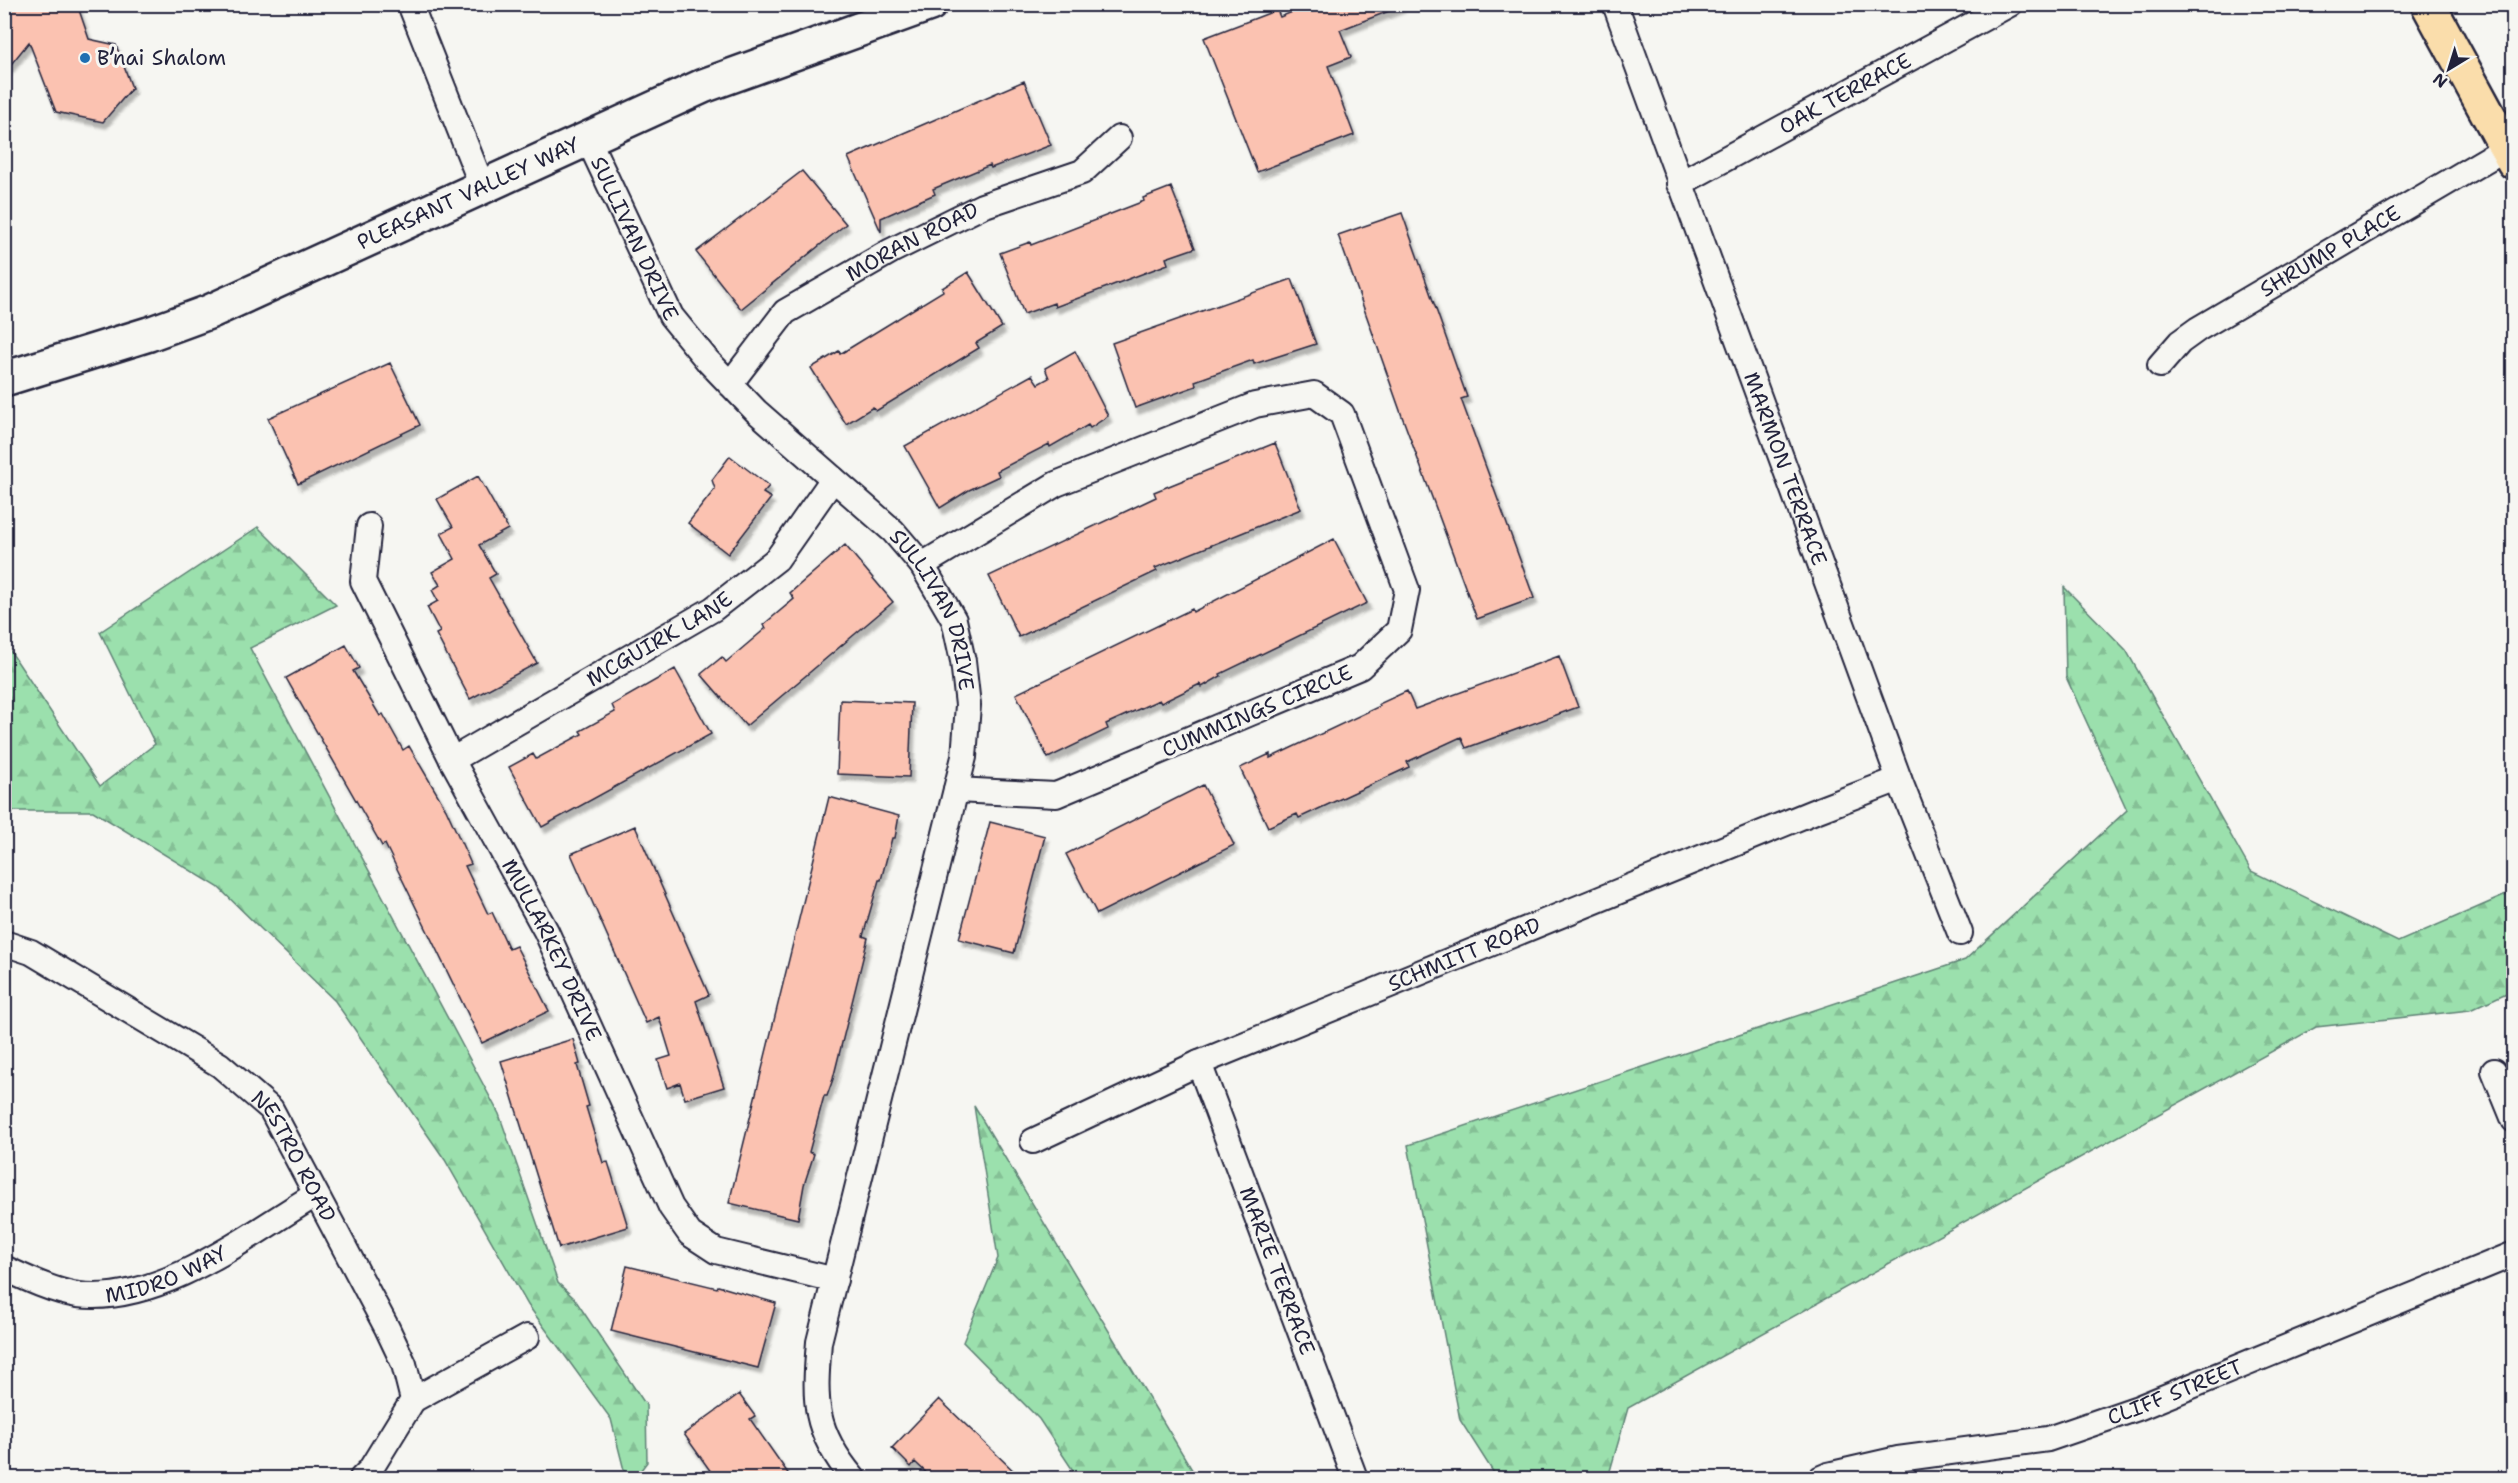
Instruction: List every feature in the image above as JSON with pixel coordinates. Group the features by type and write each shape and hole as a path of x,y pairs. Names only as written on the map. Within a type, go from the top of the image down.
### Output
{"main road":[{"name":"PLEASANT VALLEY WAY","path":"4,379 149,334 209,312 587,137 703,86 930,4"},
{"path":"2428,4 2510,155"}],"street":[{"path":"410,4 482,186"},
{"name":"MARMON TERRACE","path":"1615,4 1679,184 1899,779 1960,933"},
{"name":"OAK TERRACE","path":"1679,184 2010,4"},
{"name":"SULLIVAN DRIVE","path":"587,137 671,316 707,360 756,411 893,531 922,565 954,620 963,661 968,705 964,758 856,1187 835,1280"},
{"name":"MORAN ROAD","path":"730,384 785,312 891,251 982,206 1082,172 1119,138"},
{"name":"SHRUMP PLACE","path":"2160,365 2180,342 2198,329 2510,155"},
{"name":"CUMMINGS CIRCLE","path":"922,565 1056,484 1255,405 1314,394 1342,414 1407,590 1399,630 1360,667 1056,795 956,790"},
{"name":"MCGUIRK LANE","path":"452,760 712,609 777,559 833,479"},
{"name":"MULLARKEY DRIVE","path":"369,526 363,581 452,760 546,931 671,1207 690,1234 716,1251 835,1280"},
{"name":"SCHMITT ROAD","path":"1034,1141 1199,1063 1899,779"},
{"name":"NESTRO ROAD","path":"4,943 31,952 220,1065 271,1109 387,1328 404,1364 412,1400"},
{"name":"MARIE TERRACE","path":"1199,1063 1355,1479"},
{"path":"2494,1071 2514,1120"},
{"name":"MIDRO WAY","path":"4,1268 27,1279 78,1295 132,1293 188,1272 315,1195"},
{"name":"CLIFF STREET","path":"1821,1479 1828,1475 1898,1459 2048,1439 2149,1404 2514,1254"},
{"path":"835,1280 819,1342 815,1390 821,1429 853,1479"},
{"path":"362,1479 370,1470 412,1400 527,1337"}],"green space":[{"path":"258,527 336,605 250,648 499,1114 558,1283 574,1298 646,1405 647,1462 635,1478 626,1478 611,1419 528,1305 445,1160 335,1001 218,887 93,811 5,811 5,643 100,786 155,744 100,632"},
{"path":"2064,587 2126,650 2251,871 2398,942 2513,892 2513,990 2470,1010 2316,1027 1628,1408 1608,1478 1497,1478 1460,1420 1408,1145 1965,960 2127,810 2066,677"},
{"path":"974,1106 1197,1478 1078,1478 1039,1419 963,1342 998,1258"}],"building":[{"name":"B’nai Shalom","path":"4,4 77,4 89,39 116,45 132,88 103,122 56,112 29,42 4,73"},
{"path":"1312,4 1402,6 1340,30 1351,57 1328,66 1354,135 1257,172 1204,38 1277,10 1280,17"},
{"path":"1024,81 1051,145 991,168 990,165 933,189 935,194 881,218 881,232 848,157"},
{"path":"802,171 846,224 741,309 696,252"},
{"path":"1171,187 1195,248 1166,258 1168,264 1055,307 1054,303 1024,314 1000,253 1030,242 1031,245 1144,201 1143,198"},
{"path":"1402,213 1467,397 1461,399 1534,598 1477,619 1338,235"},
{"path":"968,272 1002,327 976,343 979,348 876,411 873,407 846,424 811,368 839,351 840,354 943,291 942,288"},
{"path":"1292,279 1316,344 1254,364 1253,360 1195,381 1196,386 1135,408 1112,343"},
{"path":"1075,351 1108,416 1090,428 1088,425 1050,447 1049,444 997,471 999,476 969,490 940,508 905,446 1032,375 1038,384 1049,378 1045,368"},
{"path":"390,363 420,425 298,484 268,418"},
{"path":"1275,443 1301,509 1155,568 1157,571 1019,637 989,576 1156,497 1154,492"},
{"path":"730,456 769,486 763,493 771,498 728,554 688,523 715,489 712,480"},
{"path":"478,476 508,529 479,545 496,574 489,578 537,663 470,699 436,634 440,632 427,607 438,601 432,590 440,585 432,572 455,559 441,533 453,527 437,499"},
{"path":"1334,539 1367,603 1220,674 1221,676 1202,687 1200,684 1161,703 1159,700 1106,724 1108,729 1048,758 1016,694 1192,609 1193,612"},
{"path":"845,545 893,602 746,726 701,674 722,657 726,662 766,628 763,625 794,599 790,593"},
{"path":"346,645 359,668 353,671 380,716 383,714 403,750 409,746 446,809 471,864 465,866 488,914 492,912 509,949 516,946 549,1011 482,1043 385,844 382,846 286,678"},
{"path":"1559,656 1578,707 1466,748 1461,737 1407,762 1409,767 1299,818 1297,814 1268,827 1240,768 1270,754 1270,758 1407,691 1415,709"},
{"path":"675,669 711,734 542,827 509,767 533,754 536,759 582,734 580,731 615,712 612,705"},
{"path":"840,700 912,703 909,777 837,774"},
{"path":"1203,785 1234,845 1097,914 1066,854"},
{"path":"829,797 899,816 895,838 892,838 863,936 868,938 833,1079 827,1096 824,1096 809,1152 814,1154 804,1185 798,1219 729,1203"},
{"path":"990,822 1045,836 1014,953 959,939"},
{"path":"635,826 709,995 696,1001 724,1087 685,1099 680,1083 667,1088 658,1060 671,1056 659,1017 646,1023 571,854"},
{"path":"573,1039 580,1064 577,1065 589,1106 586,1107 603,1163 608,1162 628,1227 559,1248 501,1061"},
{"path":"627,1266 717,1288 718,1286 776,1303 758,1368 611,1331"},
{"path":"739,1394 755,1416 750,1419 792,1479 716,1479 684,1434"},
{"path":"939,1399 1022,1479 933,1479 915,1462 911,1467 892,1448"}],"place":[{"name":"B’nai Shalom","path":"85,58"}]}
